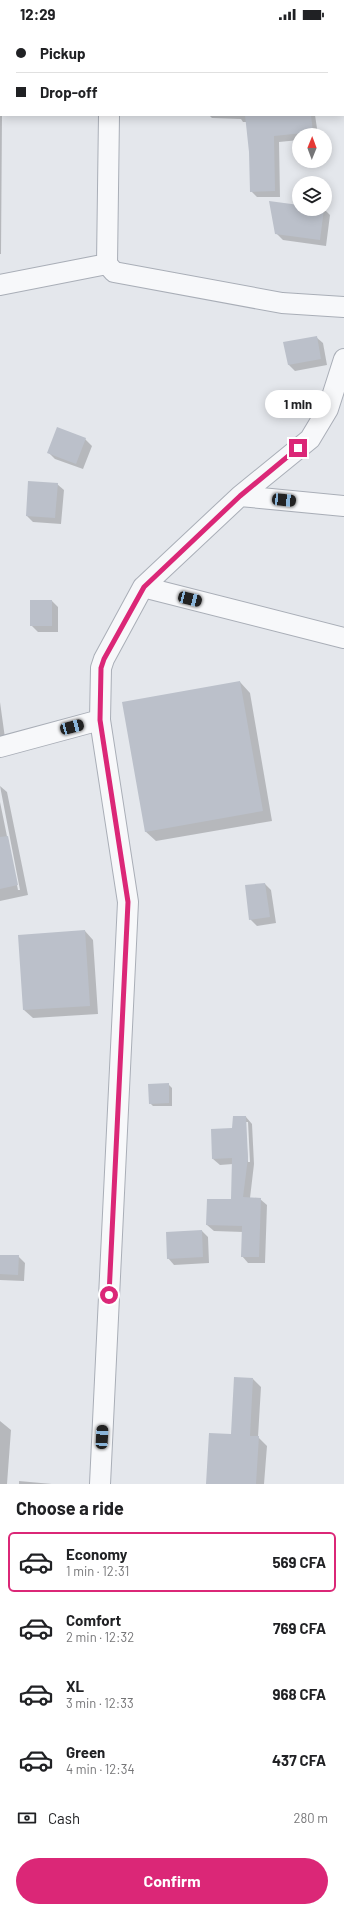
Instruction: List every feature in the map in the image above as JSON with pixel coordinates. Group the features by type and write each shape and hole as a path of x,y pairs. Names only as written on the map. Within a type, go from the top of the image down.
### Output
{"street":[{"path":"109,116 107,264 114,272 282,303 344,307"},
{"path":"0,285 107,264"},
{"path":"100,1484 128,902 100,720 102,664 144,587 240,496 310,439 328,409 344,359"},
{"path":"240,496 344,506"},
{"path":"144,587 344,638"},
{"path":"0,747 100,720"}],"building":[{"path":"245,116 311,116 313,128 292,128 292,134 274,136 275,191 250,192 249,152"},
{"path":"269,201 292,204 292,216 323,216 320,240 275,234"},
{"path":"317,336 321,359 288,365 283,342"},
{"path":"57,427 86,438 76,464 47,453"},
{"path":"28,481 58,483 55,518 26,516"},
{"path":"30,600 52,600 52,626 30,626"},
{"path":"240,681 263,811 145,832 122,702"},
{"path":"8,836 18,885 0,889 0,837"},
{"path":"265,883 270,917 249,920 245,885"},
{"path":"85,930 90,1006 23,1010 18,935"},
{"path":"169,1083 169,1103 149,1104 148,1084"},
{"path":"233,1116 246,1116 248,1158 243,1197 261,1198 259,1257 241,1257 242,1226 206,1225 207,1199 231,1199 232,1158 212,1159 211,1129 232,1128"},
{"path":"202,1230 203,1257 167,1259 166,1232"},
{"path":"0,1255 19,1255 18,1275 0,1274"},
{"path":"234,1377 253,1378 250,1436 259,1436 256,1484 206,1484 209,1433 231,1434"}],"route":[{"path":"109,1295 128,902 100,720 101,668 104,659 144,587 240,496 298,448"}]}
